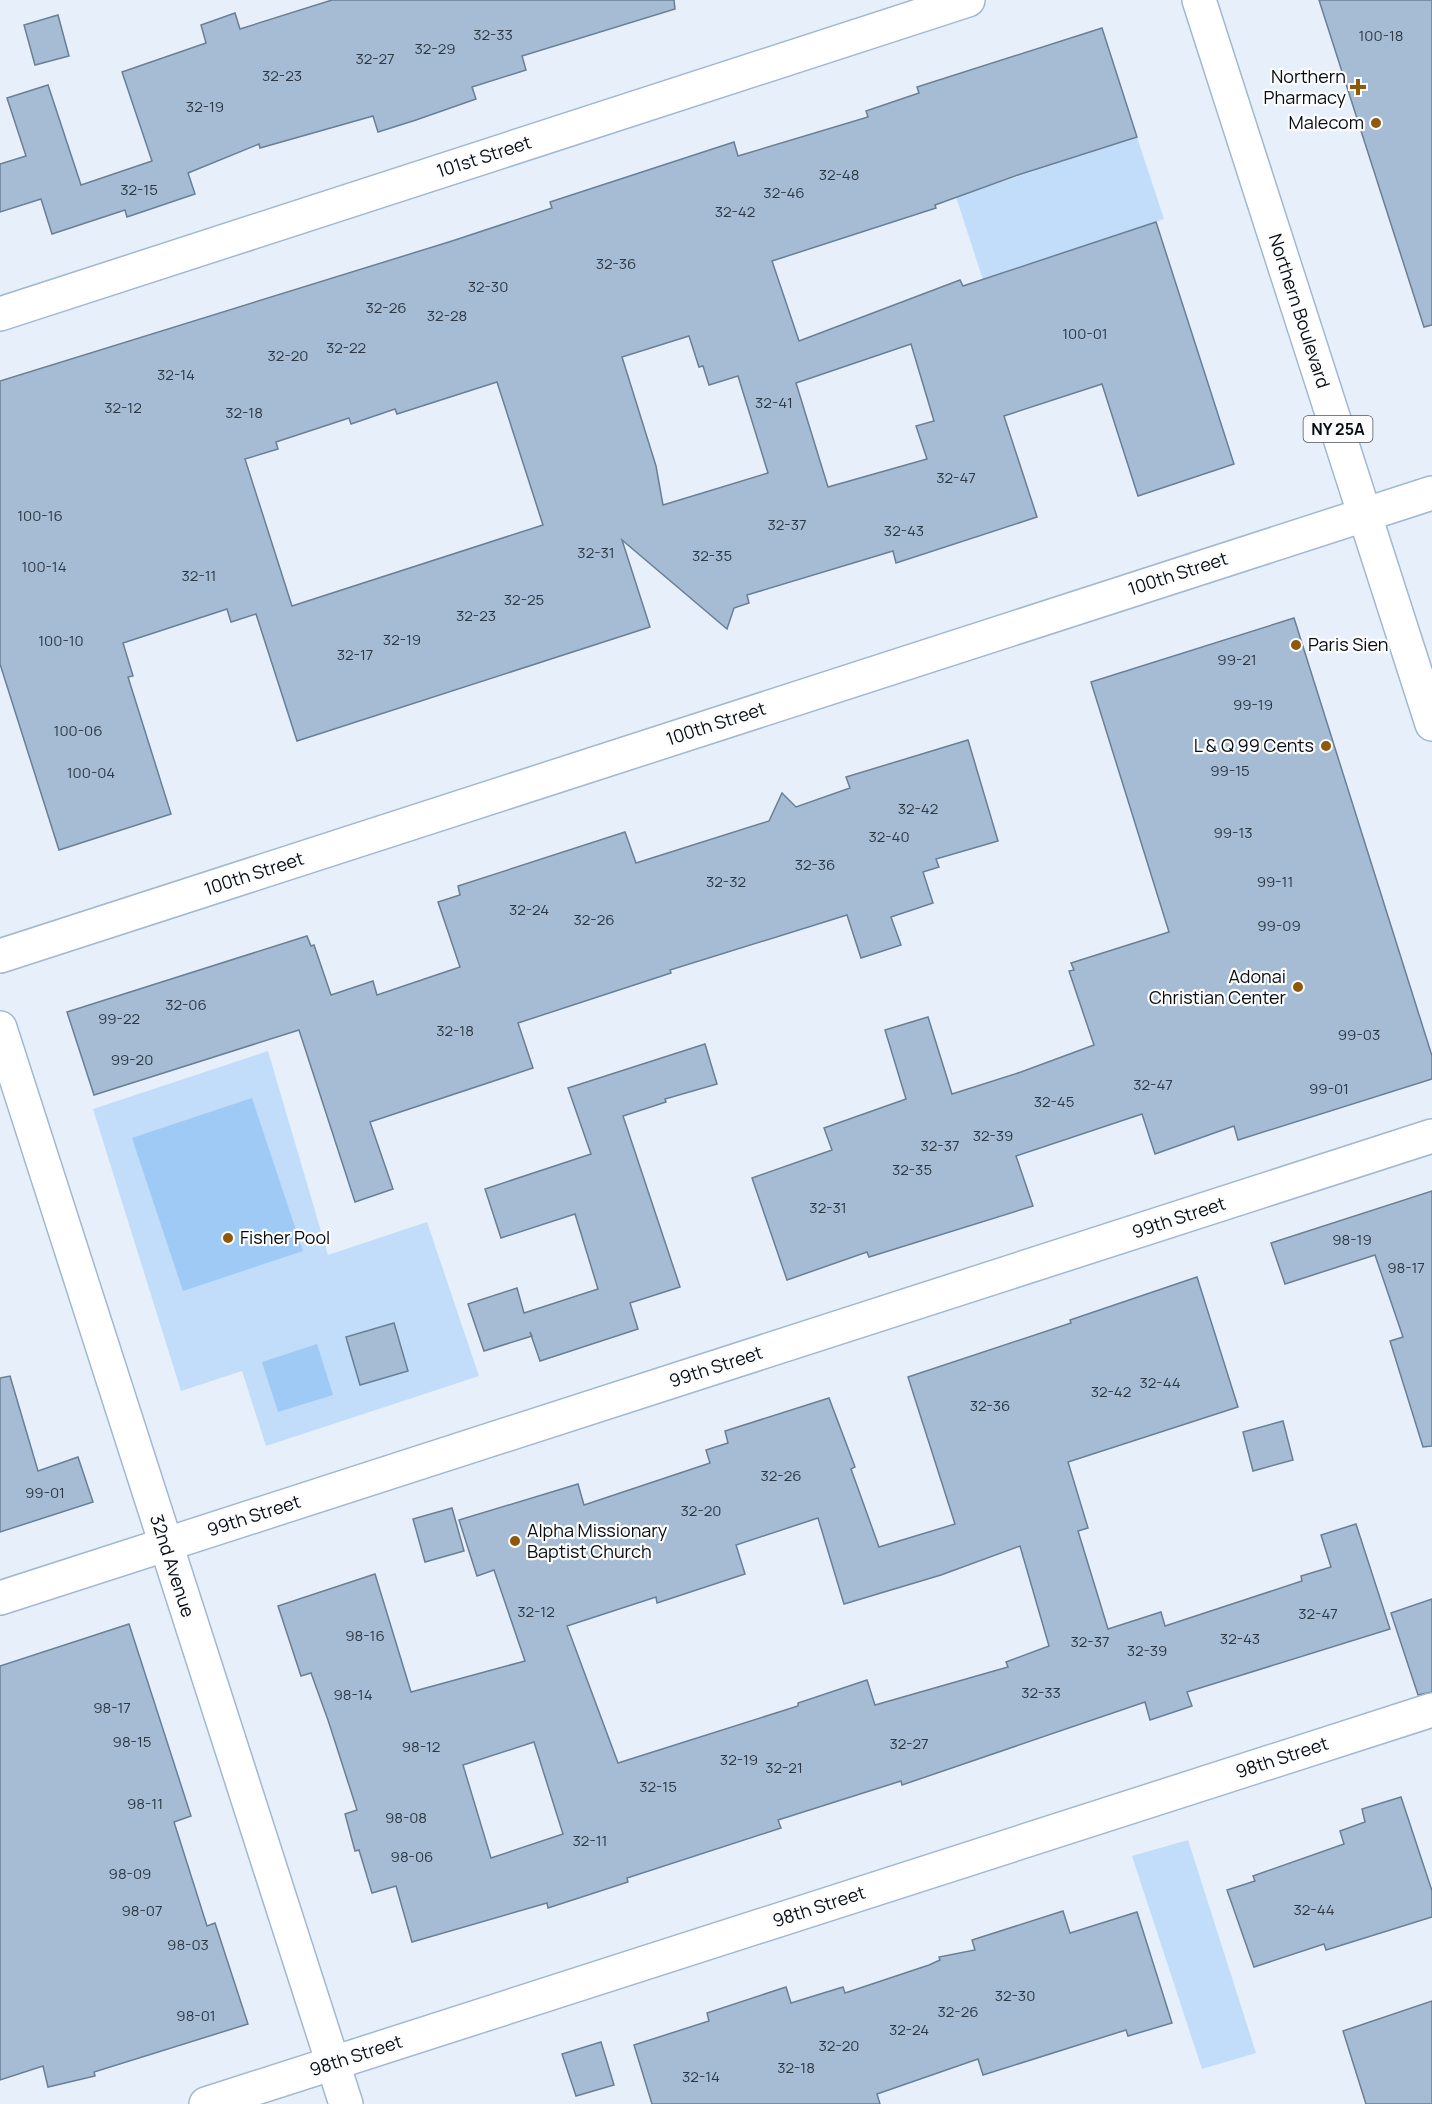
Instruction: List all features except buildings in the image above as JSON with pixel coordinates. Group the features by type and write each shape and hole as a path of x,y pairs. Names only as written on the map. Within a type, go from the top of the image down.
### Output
{"street":[{"name":"101st Street","path":"0,314 968,0"},
{"name":"Northern Boulevard","path":"1199,0 1432,724"},
{"name":"100th Street","path":"0,956 1432,492"},
{"name":"32nd Avenue","path":"0,1028 346,2104"},
{"name":"99th Street","path":"0,1598 1432,1136"},
{"name":"98th Street","path":"206,2104 1432,1710"}],"shaded area":[{"path":"1137,137 1164,219 983,280 956,197"},
{"name":"Fisher Pool","path":"268,1051 328,1255 427,1222 479,1376 266,1446 242,1371 181,1391 93,1109"},
{"path":"252,1098 303,1251 183,1291 132,1138"},
{"path":"317,1344 333,1395 278,1412 262,1362"},
{"path":"1188,1840 1256,2053 1202,2069 1132,1856"}],"place":[{"name":"Northern Pharmacy","path":"1358,87"},
{"name":"Malecom","path":"1376,123"},
{"name":"Paris Sien","path":"1296,645"},
{"name":"L & Q 99 Cents","path":"1326,746"},
{"name":"Adonai Christian Center","path":"1298,987"},
{"name":"Fisher Pool","path":"228,1238"},
{"name":"Alpha Missionary Baptist Church","path":"515,1541"}]}
